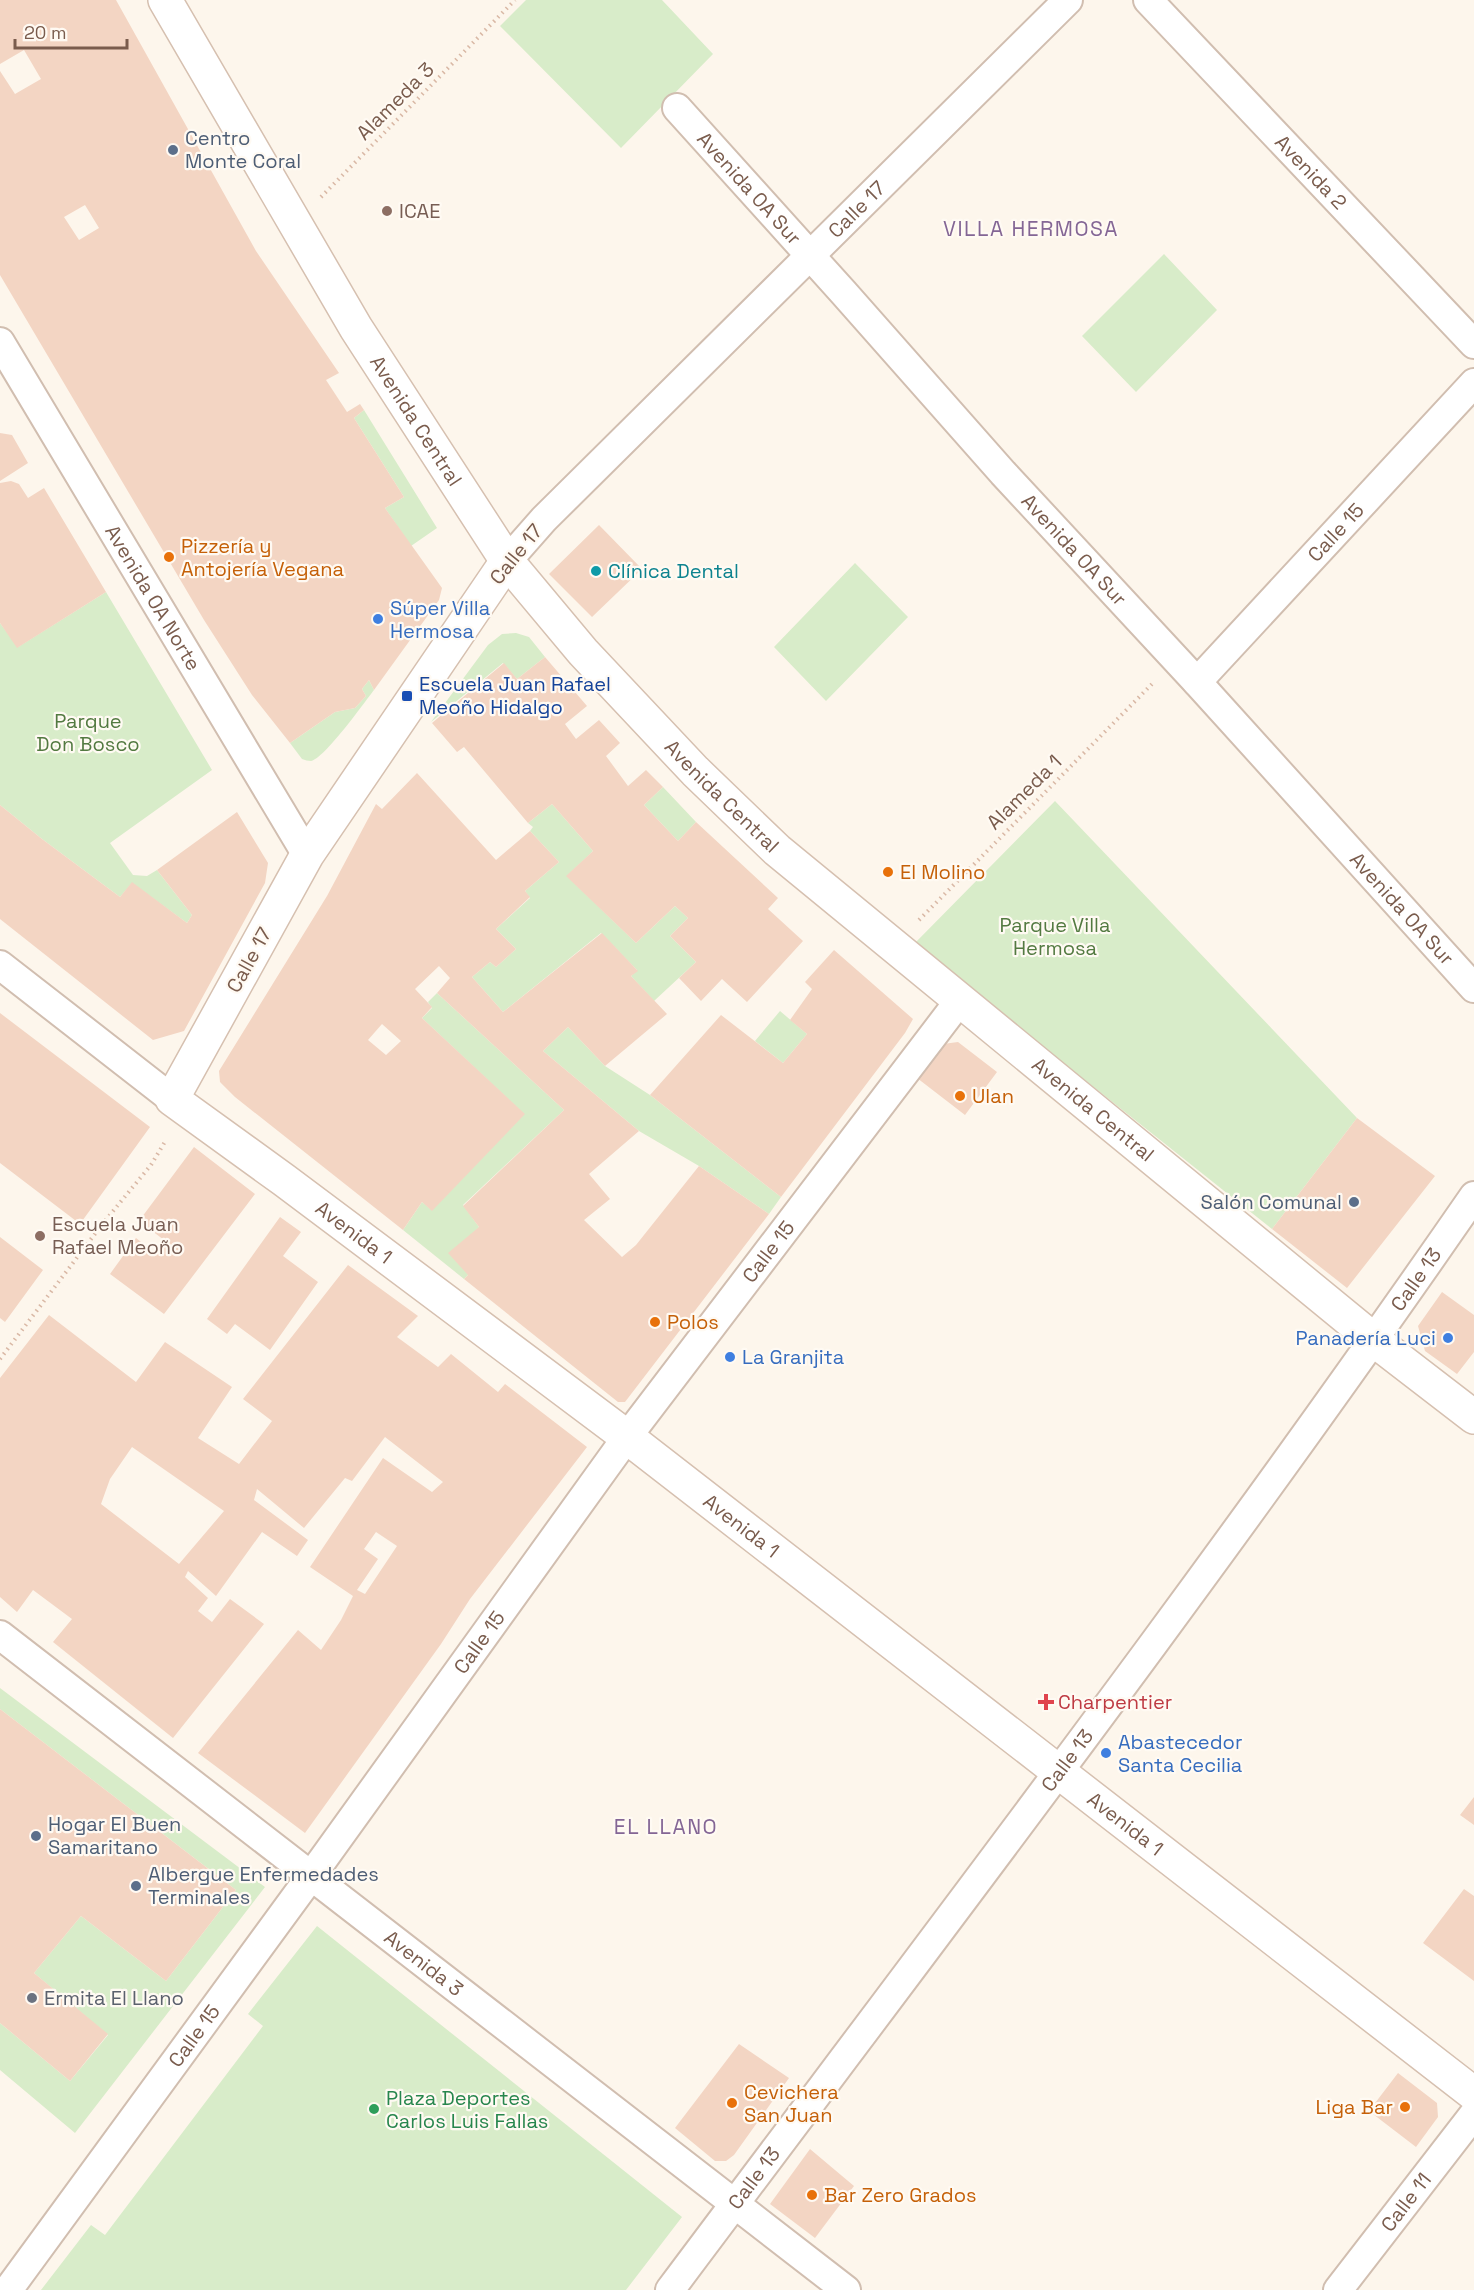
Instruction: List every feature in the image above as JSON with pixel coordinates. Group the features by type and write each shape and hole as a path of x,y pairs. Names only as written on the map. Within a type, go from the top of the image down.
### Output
{"main road":[{"name":"Avenida Central","path":"165,0 356,328 507,561 583,652 695,771 777,850 1374,1340 1474,1417"},
{"name":"Calle 17","path":"172,1099 307,855 507,561"},
{"name":"Avenida 1","path":"172,1099 294,1187 627,1437 1474,2094"}],"street":[{"name":"Calle 17","path":"507,561 544,519 1068,0"},
{"name":"Avenida 2","path":"1148,0 1474,344"},
{"name":"Avenida 0A Sur","path":"677,108 1003,473 1197,682 1474,988"},
{"name":"Avenida 0A Norte","path":"4,358 307,855"},
{"name":"Calle 15","path":"1197,682 1474,383"},
{"name":"Avenida 1","path":"0,965 172,1099"},
{"name":"Calle 15","path":"8,2290 311,1876 627,1437 960,1000"},
{"name":"Calle 13","path":"670,2290 1058,1771 1374,1340 1474,1196"},
{"name":"Avenida 3","path":"0,1635 846,2290"},
{"name":"Calle 11","path":"1338,2290 1474,2114"}],"path":[{"name":"Alameda 3","path":"295,223 515,0"},
{"name":"Alameda 1","path":"894,945 1175,660"},
{"path":"0,1359 104,1222 151,1166 169,1136 172,1099"}],"green space":[{"path":"526,0 662,0 713,54 621,148 500,26"},
{"path":"1164,254 1217,310 1136,392 1082,336"},
{"path":"364,410 437,528 411,546 385,508 404,497 354,418"},
{"path":"855,563 908,617 826,701 774,647"},
{"name":"Parque Don Bosco","path":"106,592 212,770 110,843 133,875 147,876 157,870 192,915 187,923 132,883 120,897 0,805 0,623 18,647"},
{"path":"516,633 529,637 545,657 517,679 503,663 431,722 488,645 502,634"},
{"path":"369,680 374,690 334,741 317,758 311,761 302,759 290,743 335,712 355,708 366,696 362,689"},
{"path":"663,787 696,822 678,841 644,805"},
{"name":"Parque Villa Hermosa","path":"1055,801 1357,1118 1272,1229 914,944"},
{"path":"552,804 593,851 567,876 636,943 675,906 688,918 670,936 696,962 654,1001 631,976 637,970 601,933 503,1012 472,977 490,962 496,967 516,949 496,929 530,898 525,891 559,862 530,831 533,827 528,823"},
{"path":"437,993 564,1110 463,1205 479,1227 468,1275 464,1279 403,1230 422,1202 432,1210 524,1114 422,1018 432,1008 428,1002"},
{"path":"780,1011 807,1034 783,1063 755,1041"},
{"path":"568,1027 605,1066 650,1095 781,1197 769,1214 699,1166 639,1131 543,1051"},
{"path":"0,1688 265,1887 75,2133 0,2070 0,2023 70,2081 108,2035 34,1973 81,1916 166,1981 236,1890 0,1709"},
{"name":"Plaza Deportes Carlos Luis Fallas","path":"317,1926 682,2217 626,2290 41,2290 91,2225 105,2235 263,2026 248,2014"}],"building":[{"path":"0,0 116,0 256,251 339,373 326,380 347,412 360,404 364,410 354,418 404,497 385,508 442,588 439,600 374,690 369,680 362,689 366,696 355,708 335,712 290,743 252,695 204,620 0,275 0,71 15,94 41,79 24,50 0,64","holes":["85,205 99,228 79,240 64,217"]},
{"path":"0,433 12,435 28,463 0,481"},
{"path":"11,481 19,484 28,498 44,488 106,592 17,648 0,623 0,483"},
{"name":"Clínica Dental","path":"599,525 642,569 592,617 549,574"},
{"path":"545,657 587,706 565,724 576,739 599,720 620,743 606,756 628,786 646,770 663,787 644,805 678,841 696,822 778,898 768,909 803,941 747,1002 722,979 701,1001 679,978 696,962 670,936 688,918 675,906 636,943 566,876 593,851 552,804 528,823 464,747 457,752 432,723 504,663 517,679"},
{"path":"417,773 496,860 530,831 559,862 525,891 530,897 496,929 516,949 496,967 490,962 472,977 503,1012 602,933 638,971 631,976 667,1014 605,1066 568,1027 543,1051 639,1131 589,1174 610,1199 584,1220 622,1257 636,1245 699,1166 769,1214 625,1402 618,1402 464,1279 468,1275 448,1253 479,1227 463,1206 564,1110 437,993 450,978 439,966 415,989 432,1007 422,1018 525,1114 432,1211 422,1202 403,1230 235,1097 220,1082 219,1071 327,896 376,804 382,809","holes":["382,1024 401,1041 386,1055 368,1040"]},
{"path":"0,805 120,897 132,882 187,923 192,915 157,870 237,812 268,863 265,883 184,1031 153,1040 0,919"},
{"path":"834,950 913,1019 905,1033 781,1197 650,1095 721,1015 783,1063 807,1034 790,1020 812,989 805,982"},
{"path":"0,1013 150,1127 80,1224 0,1163"},
{"name":"Ulan","path":"958,1042 997,1072 965,1115 917,1078 943,1044"},
{"name":"Salón Comunal","path":"1357,1118 1435,1176 1347,1288 1272,1229"},
{"path":"194,1147 255,1194 164,1314 110,1274 136,1238 155,1253 164,1240 139,1221"},
{"path":"280,1217 301,1232 283,1256 318,1282 270,1350 235,1324 227,1334 207,1319"},
{"path":"0,1237 43,1270 5,1322 0,1318"},
{"path":"348,1265 418,1316 397,1337 438,1367 451,1354 498,1392 505,1384 587,1447 470,1599 441,1644 305,1833 198,1753 298,1630 321,1650 341,1620 353,1596 310,1567 383,1458 432,1492 443,1482 385,1437 352,1481 345,1478 304,1528 257,1489 254,1500 308,1540 297,1556 262,1532 216,1596 188,1571 185,1577 208,1598 198,1611 212,1622 230,1599 264,1624 173,1738 53,1642 72,1619 33,1590 17,1612 0,1597 0,1378 49,1315 136,1382 165,1342 232,1387 198,1438 239,1464 272,1421 243,1399","holes":["132,1447 224,1511 179,1564 101,1504 110,1479","376,1532 397,1546 365,1594 357,1590 378,1559 364,1549"]},
{"name":"Panadería Luci","path":"1442,1292 1474,1315 1474,1352 1457,1374 1425,1351 1418,1326"},
{"path":"0,1709 236,1890 166,1981 81,1916 34,1973 108,2034 70,2081 0,2023"},
{"path":"1474,1797 1474,1825 1460,1815"},
{"path":"1464,1889 1474,1896 1474,1981 1423,1943"},
{"name":"Cevichera San Juan","path":"739,2044 789,2078 734,2155 726,2161 715,2161 675,2128"},
{"name":"Liga Bar","path":"1398,2073 1437,2103 1438,2117 1416,2147 1369,2111"},
{"name":"Bar Zero Grados","path":"810,2149 854,2186 815,2238 770,2204"}],"place":[{"name":"Centro Monte Coral","path":"173,150"},
{"name":"ICAE","path":"387,211"},
{"name":"Pizzería y Antojería Vegana","path":"169,557"},
{"name":"Clínica Dental","path":"596,571"},
{"name":"Súper Villa Hermosa","path":"378,619"},
{"name":"Escuela Juan Rafael Meoño Hidalgo","path":"407,696"},
{"name":"El Molino","path":"888,872"},
{"name":"Ulan","path":"960,1096"},
{"name":"Salón Comunal","path":"1354,1202"},
{"name":"Escuela Juan Rafael Meoño","path":"40,1236"},
{"name":"Polos","path":"655,1322"},
{"name":"Panadería Luci","path":"1448,1338"},
{"name":"La Granjita","path":"730,1357"},
{"name":"Charpentier","path":"1046,1702"},
{"name":"Abastecedor Santa Cecilia","path":"1106,1753"},
{"name":"Hogar El Buen Samaritano","path":"36,1836"},
{"name":"Albergue Enfermedades Terminales","path":"136,1886"},
{"name":"Ermita El Llano","path":"32,1998"},
{"name":"Cevichera San Juan","path":"732,2103"},
{"name":"Liga Bar","path":"1405,2107"},
{"name":"Plaza Deportes Carlos Luis Fallas","path":"374,2109"},
{"name":"Bar Zero Grados","path":"812,2195"}],"district":[{"name":"VILLA HERMOSA","path":"1031,229"},
{"name":"EL LLANO","path":"666,1827"}]}
